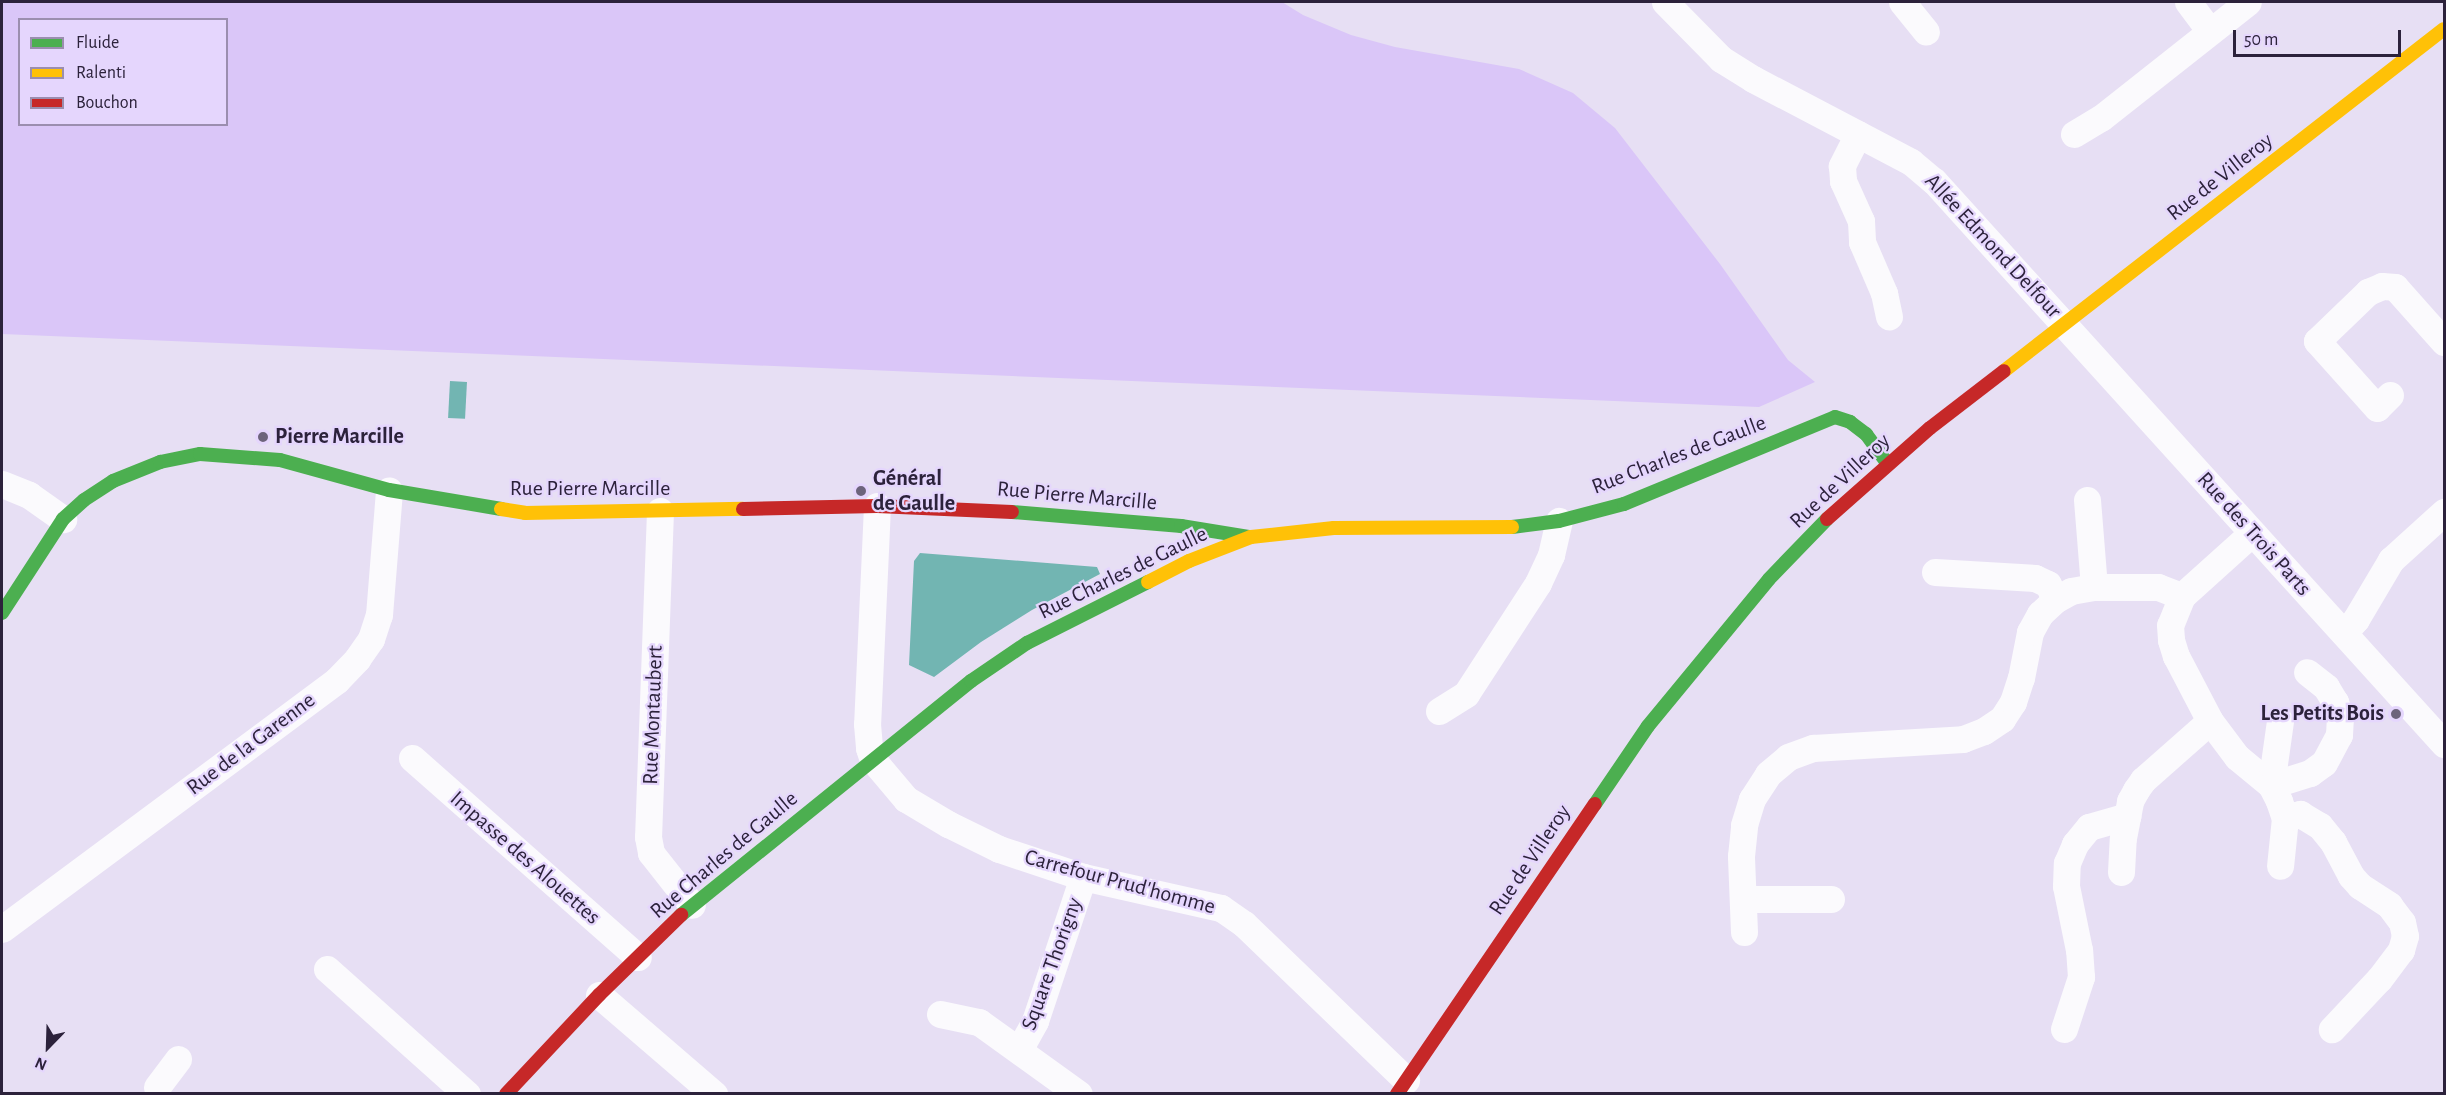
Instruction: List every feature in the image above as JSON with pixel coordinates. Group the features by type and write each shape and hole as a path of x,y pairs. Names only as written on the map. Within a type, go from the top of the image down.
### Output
{"street":[{"name":"Allée Edmond Delfour","path":"1665,2 1721,59 1752,79 1911,162 1934,181 2065,323"},
{"path":"2188,2 2210,31"},
{"path":"2074,134 2101,118 2248,2"},
{"name":"Rue de Villeroy","path":"1401,1087 1667,701 1769,579 1840,505 2065,323 2445,29"},
{"path":"1858,134 1842,166 1843,180 1861,221 1862,243 1884,293 1889,316"},
{"path":"2390,395 2377,408 2317,341 2368,292 2382,286 2395,288 2445,342"},
{"name":"Rue des Trois Parts","path":"2065,323 2252,533 2445,744"},
{"name":"Rue Charles de Gaulle","path":"506,1094 599,995 692,905 971,681 1028,643 1189,561 1251,537 1334,528 1497,529 1559,520 1624,504 1835,417 1850,422 1866,434 1888,464"},
{"name":"Rue Pierre Marcille","path":"2,613 63,519 84,500 113,481 160,462 200,454 242,455 280,460 389,490 525,513 877,506 994,510 1181,526 1251,537"},
{"path":"2,484 29,495 63,519"},
{"name":"Rue de la Garenne","path":"2,929 337,680 357,658 370,639 378,615 389,490"},
{"path":"2087,500 2094,587"},
{"path":"873,760 867,724 877,506"},
{"name":"Rue Montaubert","path":"660,511 648,837 651,853 692,905"},
{"path":"2344,633 2356,619 2391,560 2445,512"},
{"path":"1439,711 1466,694 1538,583 1551,555 1559,520"},
{"path":"2252,533 2182,597 2170,625 2171,640 2210,721 2237,757 2271,785 2285,818 2280,866"},
{"path":"1935,572 2035,578 2048,584 2055,600"},
{"path":"1744,932 1741,856 1744,825 1752,799 1768,774 1788,757 1813,747 1963,739 1984,731 2002,719 2013,702 2021,678 2030,632 2040,614 2055,600 2071,591 2094,587 2158,587 2182,597"},
{"path":"2271,785 2310,773 2324,763 2339,735 2340,717 2335,702 2326,687 2307,672"},
{"path":"2121,872 2130,801 2143,780 2210,721"},
{"path":"2271,785 2280,721"},
{"name":"Impasse des Alouettes","path":"412,758 638,957"},
{"name":"Carrefour Prud'homme","path":"873,760 906,799 948,824 999,849 1083,877 1221,908 1244,924 1401,1087"},
{"path":"2285,818 2300,814 2320,826 2333,842 2350,876 2360,886 2389,904 2402,922 2405,936 2401,950 2379,979 2332,1029"},
{"path":"2064,1029 2081,977 2079,950 2066,886 2067,863 2075,844 2090,827 2127,816"},
{"name":"Square Thorigny","path":"1019,1050 1035,1021 1083,877"},
{"path":"1743,899 1831,899"},
{"path":"327,969 467,1094"},
{"path":"599,995 714,1094"},
{"name":"Square Thorigny","path":"940,1014 979,1022 1079,1094"},
{"path":"151,1085 178,1059"}],"shaded area":[{"path":"2,2 1282,2 1303,15 1351,35 1395,47 1519,69 1573,93 1615,128 1720,264 1788,360 1815,382 1759,407 2,334"},
{"path":"450,381 467,382 465,419 448,418"},
{"path":"920,553 1097,567 1100,574 1032,610 981,642 934,677 909,665 914,561"}],"traffic: fast":[{"path":"1512,527 1559,521 1624,504 1835,417 1850,422 1866,434 1888,464"},
{"path":"2,613 63,519 84,500 113,481 160,462 200,454 280,460 389,490 501,509"},
{"path":"1012,512 1181,526 1250,537"},
{"path":"1595,804 1648,726 1769,579 1827,519"},
{"path":"681,915 971,681 1027,643 1148,582"}],"traffic: slow":[{"path":"2004,371 2444,29"},
{"path":"501,509 525,513 743,509"},
{"path":"1148,582 1189,561 1251,537 1334,528 1512,527"}],"traffic: jam":[{"path":"1827,519 1930,428 2004,371"},
{"path":"743,509 877,506 1012,512"},
{"path":"1397,1094 1595,804"},
{"path":"506,1094 599,995 681,915"}],"place":[{"name":"Pierre Marcille","path":"263,437"},
{"name":"Général de Gaulle","path":"861,491"},
{"name":"Les Petits Bois","path":"2396,714"}]}
